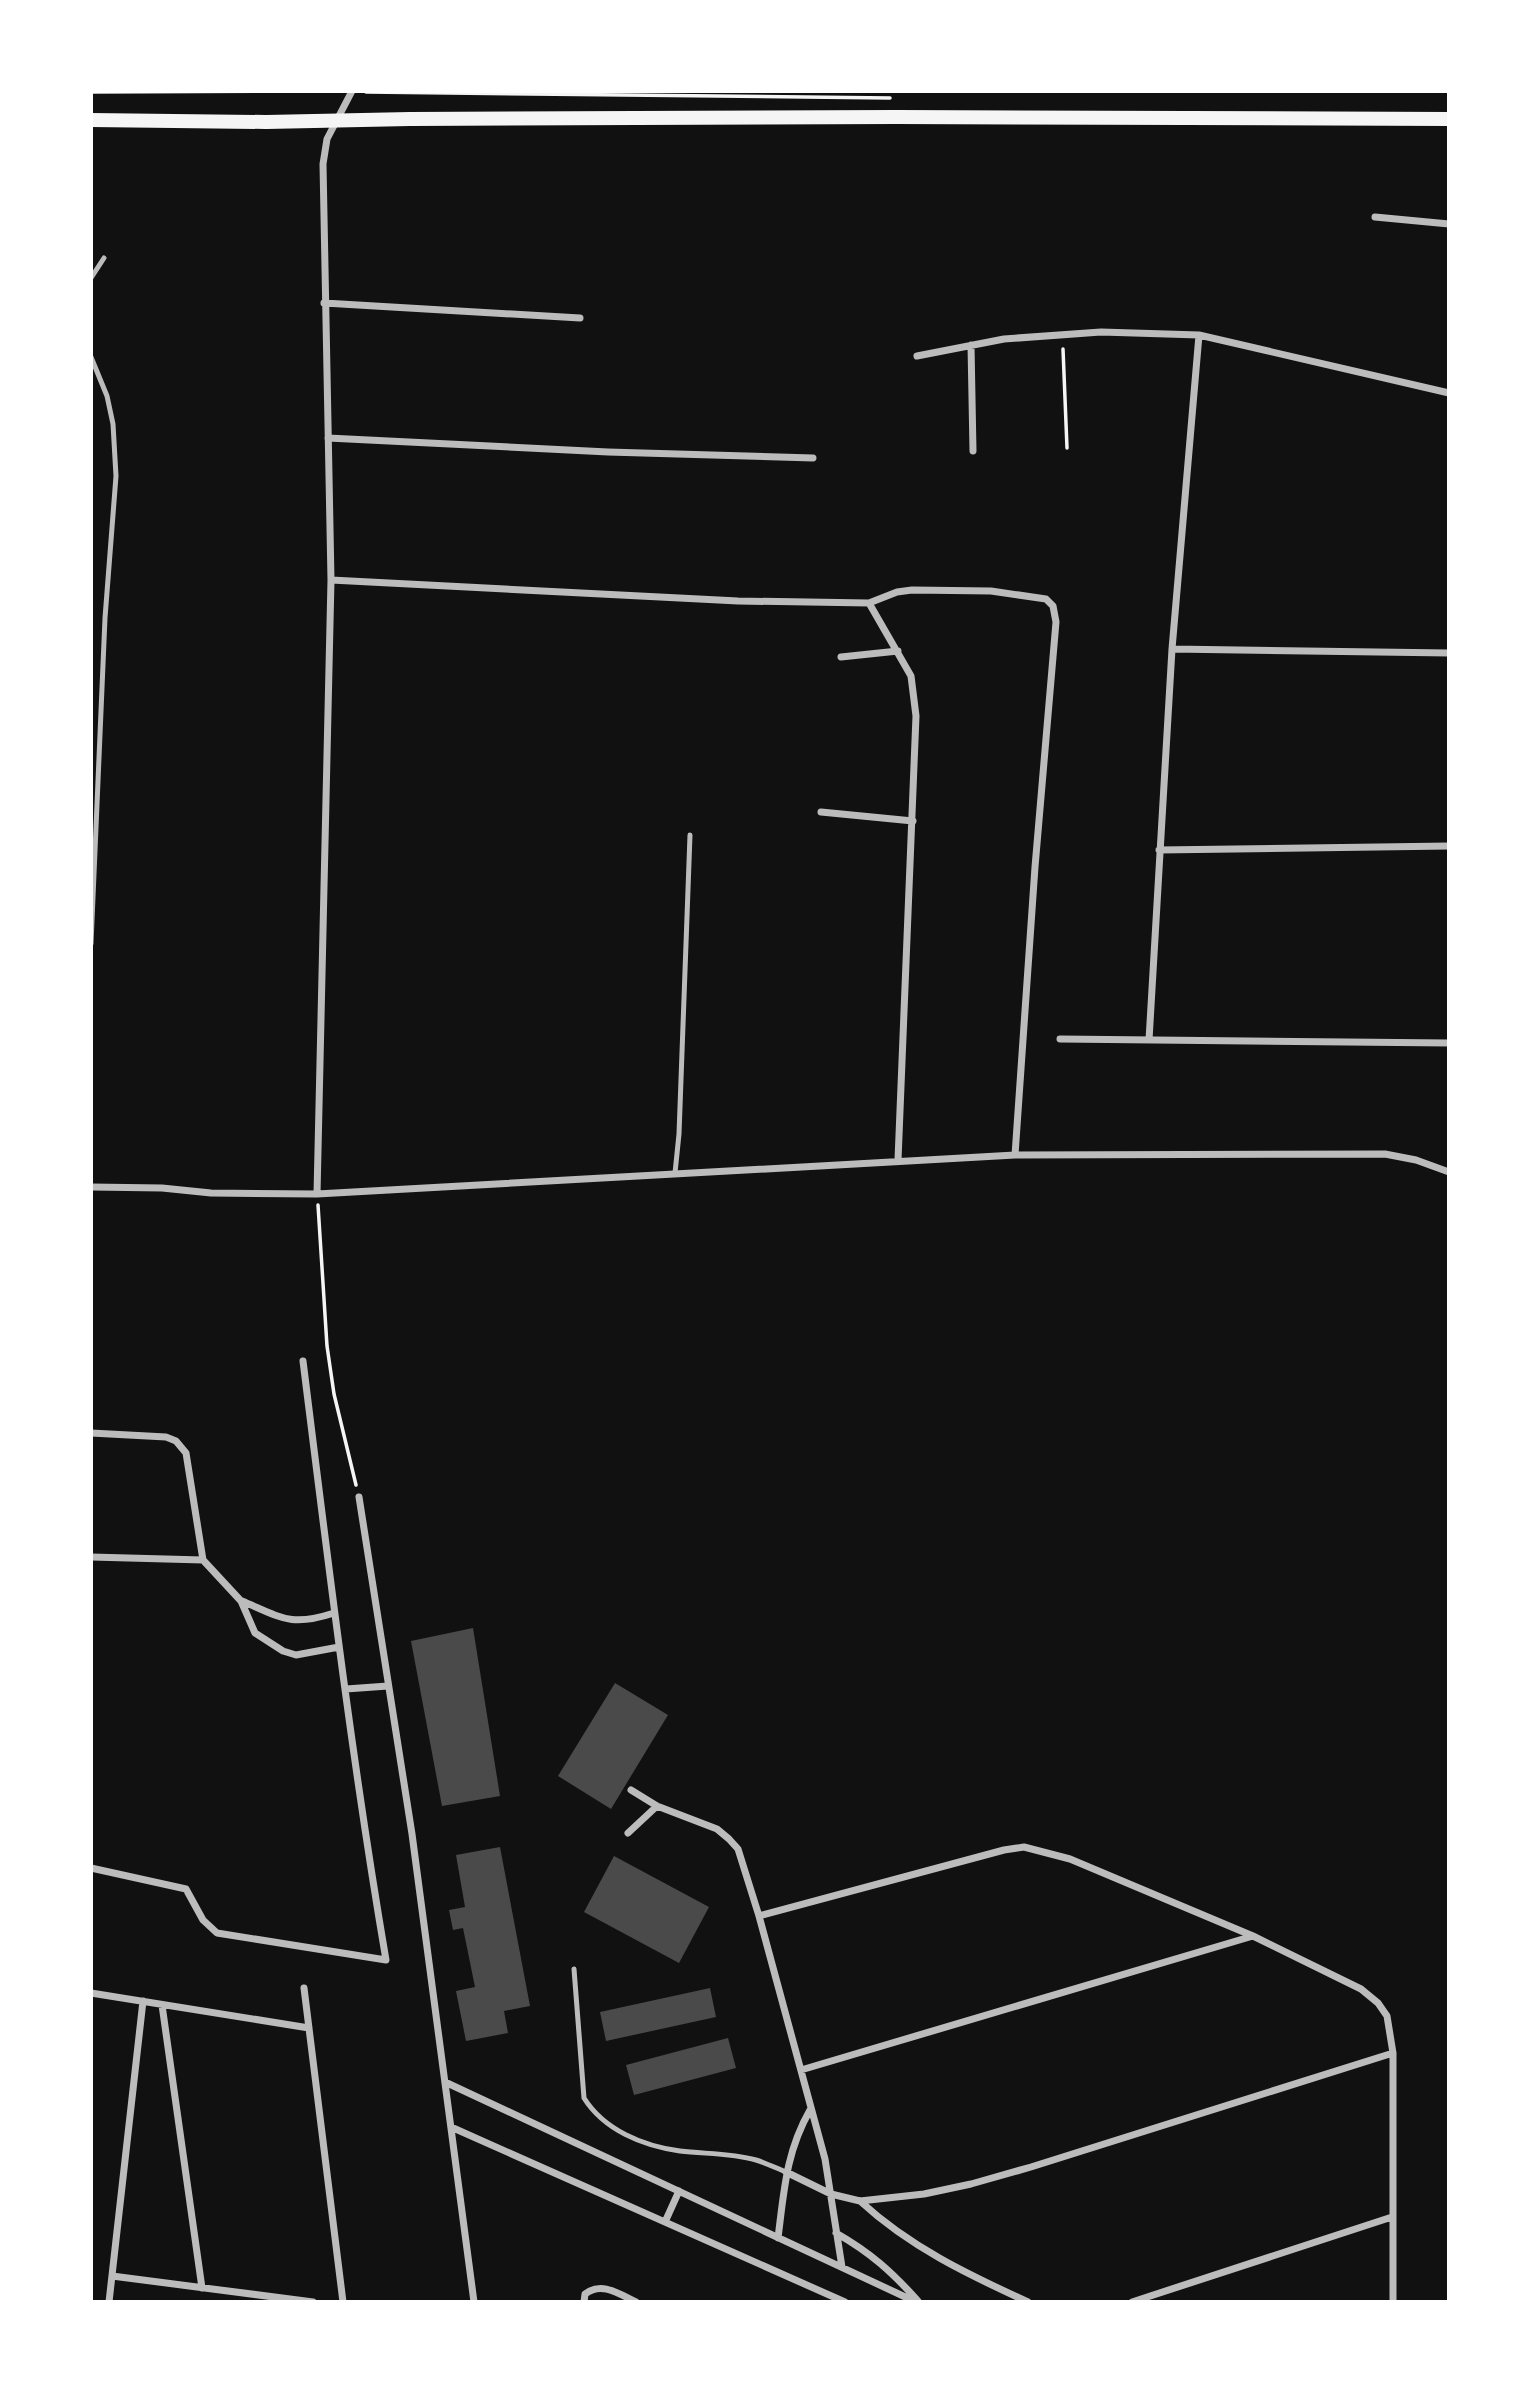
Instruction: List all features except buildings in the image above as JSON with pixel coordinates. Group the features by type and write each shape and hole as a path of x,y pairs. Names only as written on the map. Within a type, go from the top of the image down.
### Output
{"main road":[{"path":"91,120 882,117 1449,119"}],"street":[{"path":"317,1194 331,580 323,164 327,139 334,121 352,91"},
{"path":"1375,217 1449,224"},
{"path":"324,303 580,318"},
{"path":"917,356 1004,339 1101,332 1199,335 1449,393"},
{"path":"1149,1040 1172,649 1199,335"},
{"path":"971,345 973,451"},
{"path":"328,438 608,452 813,458"},
{"path":"331,580 738,601 869,603 912,590 991,591 1046,599 1053,606 1056,622 1035,867 1015,1155"},
{"path":"869,603 911,676 916,716 898,1160"},
{"path":"1172,649 1449,653"},
{"path":"841,657 898,651"},
{"path":"821,812 913,821"},
{"path":"1159,850 1449,846"},
{"path":"1060,1039 1449,1043"},
{"path":"91,1187 162,1188 211,1193 317,1194 1015,1155 1385,1154 1416,1160 1449,1172"},
{"path":"91,1868 186,1889 203,1920 217,1933 386,1960 365,1836 303,1361"},
{"path":"91,1433 166,1437 176,1441 186,1453 203,1560 241,1601 255,1633 283,1651 296,1655 340,1647"},
{"path":"359,1497 414,1847 474,2302"},
{"path":"91,1557 203,1560"},
{"path":"241,1601 285,1619 309,1621 334,1612"},
{"path":"346,1689 388,1686"},
{"path":"631,1790 657,1806 717,1829 738,1849 759,1916 825,2159 842,2267"},
{"path":"628,1833 657,1806"},
{"path":"759,1916 1004,1850 1024,1847 1070,1859 1253,1936 1362,1989 1378,2003 1387,2016 1393,2053 1393,2302"},
{"path":"801,2070 1253,1936"},
{"path":"304,1988 343,2302"},
{"path":"91,1993 309,2028"},
{"path":"109,2302 143,2001"},
{"path":"162,2005 202,2288"},
{"path":"786,2172 831,2194 860,2201 924,2194 971,2185 1393,2053"},
{"path":"445,2082 917,2302"},
{"path":"778,2238 786,2172 799,2130 810,2110"},
{"path":"451,2127 845,2302"},
{"path":"665,2222 678,2191"},
{"path":"860,2201 907,2240 950,2265 1028,2302"},
{"path":"1132,2302 1392,2217"},
{"path":"836,2233 865,2249 883,2264 917,2302"},
{"path":"112,2276 313,2302"},
{"path":"584,2302 585,2294 593,2287 604,2287 636,2302"}],"lane":[{"path":"91,278 104,258"},
{"path":"91,357 107,396 111,414 116,476 105,618 91,944"},
{"path":"675,1173 679,1134 690,835"},
{"path":"574,1969 584,2098 594,2114 612,2128 645,2142 678,2150 756,2160 786,2172"}],"path":[{"path":"91,92 352,91 892,97"},
{"path":"1063,336 1067,448"},
{"path":"317,1194 327,1346 334,1394 359,1497"}]}
